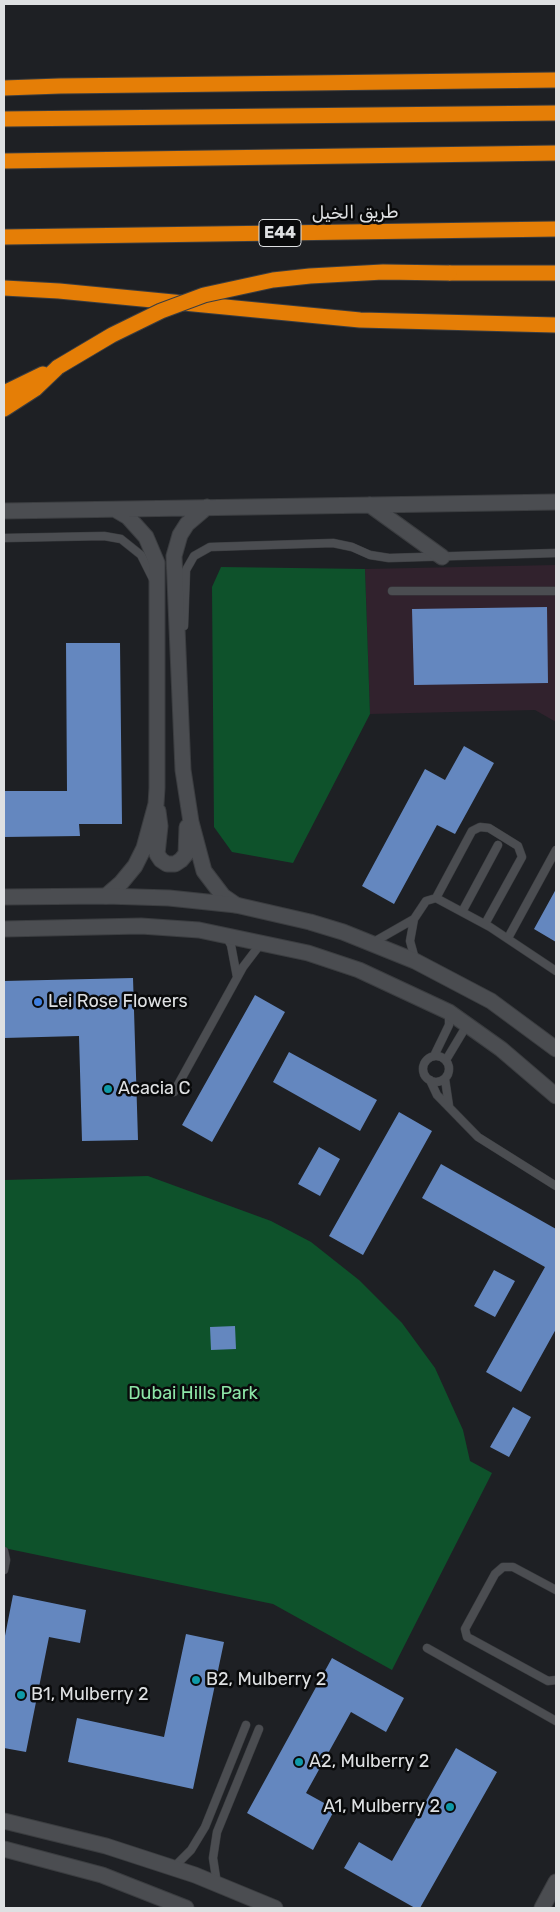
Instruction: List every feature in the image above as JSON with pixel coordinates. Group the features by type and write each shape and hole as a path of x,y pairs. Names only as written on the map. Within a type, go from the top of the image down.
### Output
{"highway":[{"path":"4,88 556,80"},
{"path":"4,118 556,112"},
{"path":"4,161 556,153"},
{"name":"طريق الخيل","path":"4,238 556,229"},
{"path":"4,393 58,367 112,335 161,311 204,295 273,280 364,273 556,273"},
{"path":"4,288 69,292 360,320 556,325"},
{"path":"4,410 34,389 58,367"}],"street":[{"path":"4,511 556,502"},
{"path":"370,505 442,557"},
{"path":"207,507 187,524 176,546 173,567 183,770 188,804 204,871 223,896 236,905"},
{"path":"106,896 121,883 135,866 144,848 156,804 158,788 156,563 152,549 138,526 116,510"},
{"path":"156,804 160,826 156,854 167,864 175,864 186,854 188,804"},
{"path":"4,897 106,896 169,898 236,905 310,922 372,943 416,961 491,1001 556,1049"},
{"path":"4,929 141,926 225,934 308,953 359,970 448,1012 501,1048 556,1096"},
{"path":"4,1821 106,1846 217,1884 275,1908"},
{"path":"4,1849 102,1875 186,1908"},
{"path":"531,1908 544,1905 556,1882"}],"lane":[{"path":"4,538 104,536 121,539 141,555 157,592"},
{"path":"177,652 184,626 186,570 194,556 210,547 333,543 352,547 378,557 556,553"},
{"path":"392,591 556,591"},
{"path":"436,898 472,831 480,826 489,828 518,846 522,858 485,924"},
{"path":"462,912 498,845"},
{"path":"508,938 556,850"},
{"path":"372,943 414,918 426,901 436,898 485,924 556,971"},
{"path":"414,918 410,941 416,961"},
{"path":"225,934 231,945 237,978"},
{"path":"174,1092 237,978 262,942"},
{"path":"448,1012 451,1019 449,1025 434,1056 426,1061 423,1069 437,1095 478,1137 556,1186"},
{"path":"430,1080 438,1082 445,1078 449,1072 446,1060 467,1025"},
{"path":"434,1056 446,1060"},
{"path":"445,1078 449,1106"},
{"path":"4,1551 6,1560 4,1570"},
{"path":"556,1590 513,1567 503,1567 495,1574 465,1629 467,1637 548,1681 556,1680"},
{"path":"427,1648 556,1721"},
{"path":"172,1868 191,1850 205,1827 246,1725"},
{"path":"217,1884 214,1872 214,1845 259,1729"}],"shaded area":[{"path":"556,565 556,722 535,710 370,714 365,569"}],"green space":[{"path":"221,567 365,569 370,714 293,863 232,852 214,827 212,587"},
{"name":"Dubai Hills Park","path":"148,1176 271,1221 311,1242 359,1280 402,1323 435,1368 463,1430 470,1461 492,1473 392,1670 273,1604 4,1548 4,1180"}],"building":[{"path":"547,607 548,683 414,685 412,609"},
{"path":"66,643 120,643 122,824 79,824 80,836 4,837 4,791 67,791"},
{"path":"464,746 494,763 455,834 437,825 394,904 362,886 425,769 445,780"},
{"path":"556,889 556,942 534,929"},
{"name":"Acacia C","path":"133,978 138,1140 82,1141 79,1036 4,1038 4,981"},
{"path":"255,995 285,1012 212,1142 182,1125"},
{"path":"289,1052 377,1100 360,1131 273,1082"},
{"path":"399,1112 432,1131 363,1255 329,1236"},
{"path":"319,1147 340,1159 320,1196 298,1184"},
{"path":"441,1164 556,1229 556,1329 521,1392 486,1372 545,1267 422,1198"},
{"path":"494,1270 515,1281 495,1317 474,1306"},
{"path":"235,1326 236,1349 211,1350 210,1327"},
{"path":"513,1407 531,1417 509,1457 490,1447"},
{"name":"B1, Mulberry 2","path":"13,1595 86,1610 80,1643 49,1637 26,1752 4,1748 4,1641"},
{"name":"B2, Mulberry 2","path":"186,1634 224,1642 193,1789 68,1762 77,1718 164,1737"},
{"name":"A2, Mulberry 2","path":"332,1658 404,1698 386,1732 351,1712 306,1793 335,1809 313,1850 247,1813"},
{"name":"A1, Mulberry 2","path":"456,1748 497,1772 420,1908 415,1908 344,1868 359,1842 392,1861"}],"place":[{"name":"Lei Rose Flowers","path":"38,1002"},
{"name":"Acacia C","path":"108,1089"},
{"name":"B2, Mulberry 2","path":"196,1680"},
{"name":"B1, Mulberry 2","path":"21,1695"},
{"name":"A2, Mulberry 2","path":"299,1762"},
{"name":"A1, Mulberry 2","path":"450,1807"}]}
